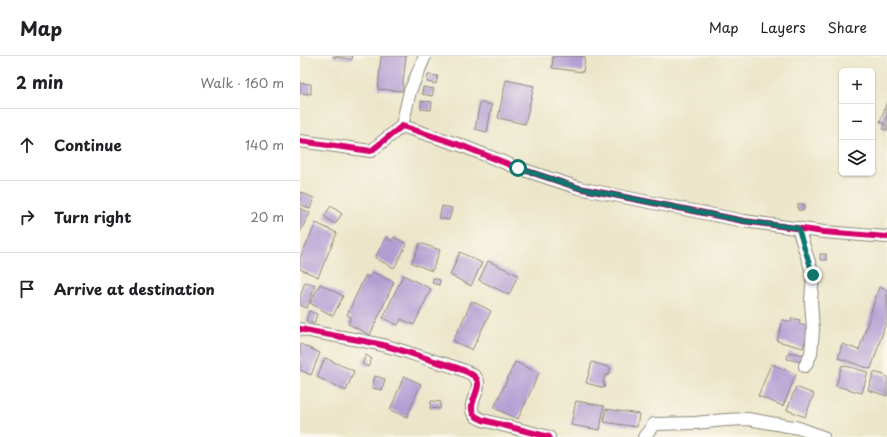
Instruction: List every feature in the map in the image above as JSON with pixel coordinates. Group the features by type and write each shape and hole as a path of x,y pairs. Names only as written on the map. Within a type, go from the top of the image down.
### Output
{"street":[{"path":"300,141 371,151 402,126 410,91 424,56"},
{"path":"402,126 460,145 518,168 579,188 744,221 824,232 887,237"},
{"path":"798,228 813,275 811,301 813,330 811,354 805,366"},
{"path":"300,329 379,344 452,366 477,378 478,385 472,405 472,410 476,417 549,437"},
{"path":"644,437 654,424 748,419 799,428 823,437"}],"building":[{"path":"333,56 353,56 352,59"},
{"path":"381,56 406,56 402,91 378,89"},
{"path":"553,56 585,57 583,72 552,68"},
{"path":"428,75 438,76 436,84 427,82"},
{"path":"506,80 534,86 525,124 498,118"},
{"path":"300,83 311,84 311,94 300,93"},
{"path":"423,87 434,89 432,96 422,94"},
{"path":"421,101 432,102 431,110 421,109"},
{"path":"480,102 492,105 487,132 475,129"},
{"path":"887,102 887,130 883,129 885,124 880,122"},
{"path":"300,192 314,198 310,209 300,204"},
{"path":"798,204 804,204 804,210 798,210"},
{"path":"331,206 342,214 335,224 324,216"},
{"path":"442,206 452,208 449,220 439,218"},
{"path":"300,208 310,213 300,232"},
{"path":"316,223 337,233 318,277 300,269 300,258"},
{"path":"386,237 392,241 394,237 407,244 394,268 375,258"},
{"path":"420,243 440,250 432,271 412,263"},
{"path":"460,252 482,263 471,286 450,275"},
{"path":"820,254 826,254 826,260 820,260"},
{"path":"488,261 518,275 509,295 479,280"},
{"path":"372,272 394,282 370,335 348,324 351,317 347,315 365,276 369,278"},
{"path":"403,275 431,289 414,325 401,319 398,325 383,318"},
{"path":"433,278 440,280 439,285 432,283"},
{"path":"305,282 315,285 307,308 300,305 300,297"},
{"path":"320,284 343,296 333,316 310,303"},
{"path":"879,287 887,290 887,319 871,369 838,358 842,344 859,350"},
{"path":"472,301 491,311 472,350 453,341"},
{"path":"309,311 317,314 314,324 306,321"},
{"path":"792,318 800,320 799,324 809,327 803,348 777,341 783,320 791,322"},
{"path":"300,344 320,353 311,375 300,370"},
{"path":"789,352 804,355 802,362 787,359"},
{"path":"366,355 372,359 368,367 362,364"},
{"path":"325,358 354,371 346,391 317,377"},
{"path":"515,362 539,373 518,419 494,408"},
{"path":"592,362 611,368 608,376 605,375 603,383 605,383 604,388 586,383"},
{"path":"771,364 796,374 783,406 758,396"},
{"path":"842,365 868,372 862,393 836,386"},
{"path":"874,372 887,376 887,396 868,390"},
{"path":"375,376 385,379 382,390 372,388"},
{"path":"404,376 421,384 407,417 390,410"},
{"path":"796,387 814,394 805,417 787,410"},
{"path":"431,401 441,402 440,409 430,408"},
{"path":"576,401 604,406 600,430 571,425"},
{"path":"606,409 639,414 637,427 604,422"}],"cycle path":[{"path":"300,141 371,151 402,126 460,145 518,168 579,188 744,221 824,232 887,237"},
{"path":"300,329 385,346 466,371 474,376 478,384 472,404 473,413 476,416 483,420 549,437"}],"route":[{"path":"518,168 579,188 744,221 798,228 813,275"}]}
